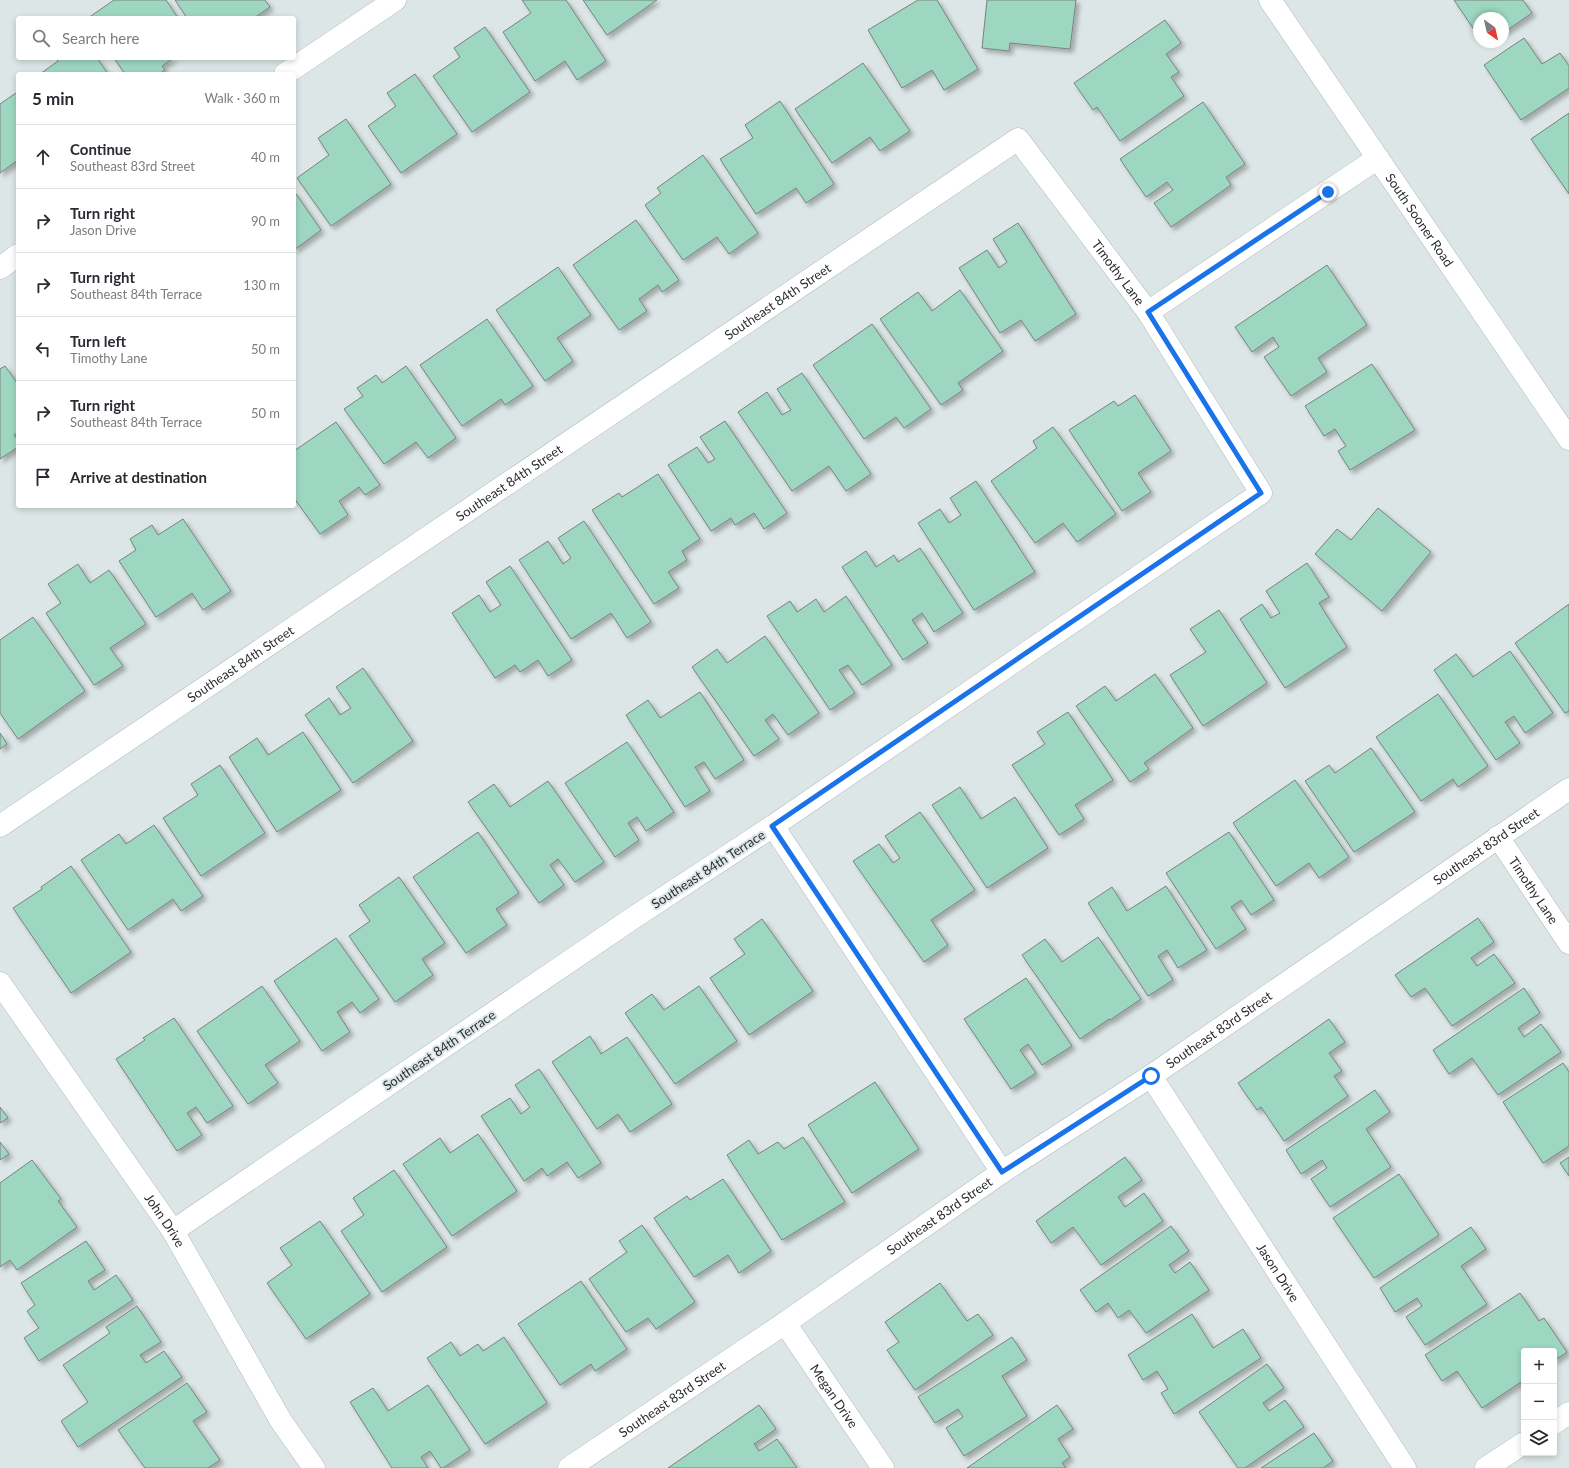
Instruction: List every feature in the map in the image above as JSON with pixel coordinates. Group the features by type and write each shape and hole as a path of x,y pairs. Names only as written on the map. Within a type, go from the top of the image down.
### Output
{"street":[{"path":"288,72 395,0"},
{"name":"South Sooner Road","path":"1270,0 1569,439"},
{"name":"Timothy Lane","path":"1018,139 1148,312 1261,493"},
{"name":"Southeast 84th Street","path":"0,826 1018,139"},
{"path":"1148,312 1378,158"},
{"path":"0,268 16,256"},
{"name":"Southeast 84th Terrace","path":"173,1231 1261,493"},
{"name":"Southeast 83rd Street","path":"569,1468 785,1323 1002,1172 1151,1076 1569,789"},
{"path":"772,826 1002,1172"},
{"name":"Timothy Lane","path":"1498,837 1569,942"},
{"name":"John Drive","path":"0,982 173,1231 281,1421 314,1468"},
{"name":"Jason Drive","path":"1151,1076 1405,1468"},
{"name":"Megan Drive","path":"785,1323 883,1468"},
{"path":"1557,1421 1569,1413"},
{"path":"1486,1468 1521,1445"}],"building":[{"path":"114,0 166,0 177,16 91,16"},
{"path":"175,0 265,0 270,7 257,16 186,16"},
{"path":"522,0 566,0 606,61 577,80 565,61 535,81 503,32 531,13"},
{"path":"583,0 657,0 607,35"},
{"path":"918,0 937,0 978,69 944,90 932,70 902,88 868,30"},
{"path":"987,0 1076,0 1070,49 1010,43 1009,51 982,48"},
{"path":"1454,0 1523,0 1532,13 1509,29 1509,12 1473,12 1473,28"},
{"path":"1165,20 1181,43 1166,54 1179,72 1171,77 1184,96 1120,141 1097,107 1093,110 1074,83"},
{"path":"485,27 530,92 472,132 433,76 460,57 454,48"},
{"path":"1524,38 1542,64 1560,53 1569,66 1569,88 1521,120 1484,65"},
{"path":"57,60 98,60 107,72 43,72"},
{"path":"115,60 171,60 162,66 165,70 162,72 124,72"},
{"path":"863,63 910,131 880,151 870,137 832,163 795,109"},
{"path":"415,74 457,134 401,173 368,126 396,106 387,93"},
{"path":"16,93 16,161 0,173 0,104"},
{"path":"780,101 834,184 806,203 796,188 756,214 720,159 753,138 745,125"},
{"path":"1203,102 1245,164 1226,177 1231,185 1171,227 1154,203 1173,190 1167,182 1146,197 1120,159"},
{"path":"1569,113 1569,194 1531,139"},
{"path":"346,119 391,184 331,226 297,178 329,155 318,138"},
{"path":"703,155 758,233 729,254 717,237 683,260 645,205 661,193 657,188"},
{"path":"296,194 321,230 296,249"},
{"path":"636,220 679,280 662,292 658,285 639,299 647,311 619,330 573,265"},
{"path":"1018,223 1076,314 1035,341 1021,320 1000,333 959,268 987,250 999,268 1007,262 993,239"},
{"path":"1327,265 1367,325 1318,358 1327,372 1291,396 1264,357 1279,347 1273,337 1252,352 1235,327"},
{"path":"558,267 591,315 557,338 573,361 545,381 496,310"},
{"path":"960,290 1003,351 958,383 963,390 941,405 880,319 918,292 932,311"},
{"path":"487,319 533,386 505,405 501,399 462,426 420,365"},
{"path":"872,324 931,409 904,428 896,417 864,439 813,365"},
{"path":"1372,364 1415,430 1350,470 1338,451 1346,446 1335,429 1324,436 1305,406"},
{"path":"5,366 16,381 16,434 14,435 16,438 16,448 0,459 0,369"},
{"path":"406,366 456,438 428,458 416,442 384,464 344,409 363,396 357,388 376,375 382,383"},
{"path":"802,373 871,474 846,491 829,466 792,491 738,412 767,392 782,415 791,410 777,389"},
{"path":"1135,395 1171,451 1138,473 1151,492 1122,511 1069,430 1114,401 1118,406"},
{"path":"725,421 787,513 764,529 754,513 735,525 731,518 711,531 668,465 697,447 708,463 715,459 700,437"},
{"path":"336,422 380,485 365,495 359,487 339,501 348,515 320,534 296,501 296,450"},
{"path":"1053,427 1116,514 1077,542 1063,523 1035,543 991,481 1037,448 1033,441"},
{"path":"658,474 700,539 682,551 687,560 668,572 679,588 654,604 592,510 619,493 622,497"},
{"path":"976,481 1035,572 974,610 918,523 940,509 949,523 961,515 950,498"},
{"path":"1378,508 1431,552 1382,611 1315,554 1337,529 1351,540"},
{"path":"183,519 231,591 203,610 192,593 156,617 119,561 136,550 130,539 152,525 158,535"},
{"path":"584,521 651,622 627,638 611,613 571,639 519,560 548,541 563,564 571,558 558,538"},
{"path":"920,548 963,613 934,632 922,613 912,620 928,643 903,660 842,567 866,551 876,567 894,555 898,562"},
{"path":"1307,563 1329,597 1319,603 1347,647 1285,688 1240,619 1262,604 1271,618 1280,613 1266,591"},
{"path":"78,564 90,583 109,570 146,624 110,648 123,666 94,685 46,613 61,603 48,584"},
{"path":"510,566 572,660 548,676 538,660 520,672 515,665 495,678 452,613 479,595 490,612 501,605 486,582"},
{"path":"846,596 892,665 862,685 848,665 839,670 855,693 830,710 767,616 790,601 797,612 816,599 824,612"},
{"path":"1569,604 1569,711 1565,713 1515,643"},
{"path":"1219,610 1267,683 1203,726 1170,675 1206,652 1190,629"},
{"path":"33,617 85,691 18,739 0,713 0,640"},
{"path":"765,636 819,713 788,735 773,714 765,720 779,739 754,756 692,667 717,649 727,663"},
{"path":"1510,651 1553,713 1525,733 1514,716 1505,722 1520,743 1496,760 1434,670 1456,654 1473,677"},
{"path":"363,668 413,741 353,783 305,715 329,698 340,715 351,708 336,687"},
{"path":"1155,674 1193,728 1144,763 1149,769 1130,782 1076,706 1105,686 1116,701"},
{"path":"700,692 744,760 715,779 704,762 695,767 710,791 685,807 626,715 648,700 660,718"},
{"path":"1438,694 1488,766 1458,787 1453,779 1421,801 1376,737"},
{"path":"1068,712 1113,780 1075,805 1084,819 1059,835 1012,765 1045,744 1037,732"},
{"path":"303,732 341,790 277,832 229,757 257,738 268,755"},
{"path":"0,733 7,744 0,749"},
{"path":"627,742 674,812 646,831 637,817 628,823 639,840 615,857 565,783"},
{"path":"1371,748 1415,812 1354,852 1305,781 1329,765 1335,773"},
{"path":"220,765 265,833 201,876 163,818 198,795 191,784"},
{"path":"1295,780 1349,857 1319,878 1309,863 1276,886 1233,823"},
{"path":"548,781 604,862 575,882 558,859 550,865 564,885 539,903 468,802 494,784 510,807"},
{"path":"960,787 981,819 1015,797 1048,848 987,888 932,805"},
{"path":"920,812 975,890 931,920 948,945 924,962 853,861 879,844 893,863 900,858 885,836"},
{"path":"154,825 203,896 181,911 173,899 128,930 81,860 119,834 126,844"},
{"path":"478,832 519,893 496,909 507,925 466,953 413,877"},
{"path":"1229,832 1274,900 1251,915 1241,900 1231,907 1246,929 1216,949 1166,873"},
{"path":"71,866 131,952 71,993 13,908 42,889 41,887"},
{"path":"399,877 445,943 422,959 433,975 395,1002 349,936 370,921 359,905"},
{"path":"1166,886 1207,950 1178,968 1167,950 1158,956 1173,980 1148,996 1088,903 1112,887 1127,911"},
{"path":"1478,918 1494,942 1471,958 1477,966 1494,954 1515,983 1452,1026 1425,988 1411,997 1395,975"},
{"path":"762,919 813,991 749,1035 710,978 745,954 734,939"},
{"path":"1098,937 1141,999 1080,1039 1022,955 1045,939 1062,962"},
{"path":"336,938 379,999 360,1013 352,1002 337,1012 350,1032 322,1051 274,981"},
{"path":"1026,978 1072,1046 1042,1065 1028,1044 1020,1050 1036,1073 1011,1089 964,1019"},
{"path":"262,986 300,1041 265,1065 278,1083 248,1104 197,1031"},
{"path":"699,986 737,1041 675,1084 625,1013 652,994 664,1010"},
{"path":"1524,988 1540,1013 1518,1028 1524,1037 1541,1024 1561,1052 1498,1095 1472,1058 1449,1074 1433,1050"},
{"path":"174,1018 233,1106 207,1123 196,1107 187,1113 202,1135 177,1151 116,1059 145,1040 143,1038"},
{"path":"1329,1019 1345,1042 1329,1053 1342,1071 1334,1076 1348,1096 1284,1141 1261,1107 1257,1110 1238,1083"},
{"path":"590,1036 601,1054 627,1037 672,1104 630,1132 618,1114 597,1129 552,1062"},
{"path":"1563,1063 1569,1072 1569,1146 1543,1163 1503,1102"},
{"path":"539,1069 601,1163 578,1178 567,1162 547,1176 542,1168 524,1181 481,1116 510,1098 521,1114 530,1107 515,1085"},
{"path":"875,1082 919,1149 852,1193 808,1125"},
{"path":"1375,1090 1390,1112 1366,1129 1391,1167 1330,1207 1311,1179 1327,1168 1322,1160 1301,1174 1286,1150"},
{"path":"0,1107 8,1118 0,1123"},
{"path":"478,1134 517,1191 452,1236 403,1164 440,1138 450,1153"},
{"path":"803,1137 845,1202 782,1240 727,1155 749,1140 758,1154 778,1142 784,1149"},
{"path":"0,1142 9,1154 0,1160"},
{"path":"1125,1157 1142,1180 1118,1197 1125,1207 1144,1193 1163,1221 1101,1265 1073,1227 1051,1243 1036,1221"},
{"path":"1569,1157 1569,1176 1560,1163"},
{"path":"32,1160 61,1199 58,1201 77,1227 17,1270 10,1260 0,1267 0,1183"},
{"path":"394,1170 447,1247 382,1292 341,1231 364,1215 353,1198"},
{"path":"1399,1174 1439,1235 1374,1278 1333,1218"},
{"path":"723,1179 771,1251 739,1273 728,1255 694,1277 654,1218 687,1196 690,1200"},
{"path":"320,1221 370,1294 306,1339 267,1283 292,1265 280,1248"},
{"path":"642,1225 695,1302 656,1329 648,1318 626,1332 589,1279 627,1252 619,1241"},
{"path":"1171,1226 1189,1251 1169,1265 1175,1273 1190,1262 1209,1290 1146,1333 1129,1310 1118,1318 1108,1303 1096,1312 1080,1290"},
{"path":"1471,1227 1486,1249 1461,1266 1487,1304 1425,1345 1406,1317 1422,1306 1417,1298 1395,1312 1380,1288"},
{"path":"86,1241 105,1270 88,1281 94,1290 116,1275 133,1300 39,1361 24,1338 39,1328 27,1311 35,1305 21,1283"},
{"path":"581,1281 627,1349 595,1371 591,1364 560,1385 518,1324"},
{"path":"940,1283 967,1321 978,1314 993,1335 915,1390 887,1350 899,1342 885,1322"},
{"path":"1520,1293 1539,1321 1544,1318 1567,1352 1557,1359 1557,1348 1521,1348 1521,1382 1482,1408 1457,1371 1442,1381 1425,1355"},
{"path":"137,1306 161,1342 140,1355 146,1363 164,1351 182,1377 78,1447 61,1421 88,1402 63,1365 110,1333 106,1327"},
{"path":"1192,1314 1213,1348 1243,1329 1261,1358 1174,1414 1161,1393 1168,1389 1157,1371 1143,1380 1128,1355"},
{"path":"504,1337 547,1403 485,1444 427,1358 451,1342 460,1356 478,1344 483,1351"},
{"path":"1012,1337 1027,1360 1002,1376 1027,1416 964,1456 946,1428 963,1417 958,1409 935,1423 918,1397"},
{"path":"1267,1364 1284,1388 1263,1403 1269,1411 1285,1400 1304,1427 1245,1468 1238,1468 1199,1412"},
{"path":"187,1383 207,1412 193,1421 220,1460 208,1468 145,1468 118,1430"},
{"path":"428,1385 470,1450 443,1468 441,1468 430,1451 421,1457 428,1468 392,1468 350,1402 373,1388 388,1411"},
{"path":"759,1405 776,1429 754,1444 759,1451 777,1439 797,1468 668,1468"},
{"path":"1057,1405 1073,1429 1058,1439 1070,1457 1062,1463 1066,1468 967,1468"},
{"path":"1314,1433 1333,1461 1323,1468 1261,1468"}],"route":[{"path":"1151,1076 1002,1172 772,826 1261,493 1148,312 1328,192"}]}
